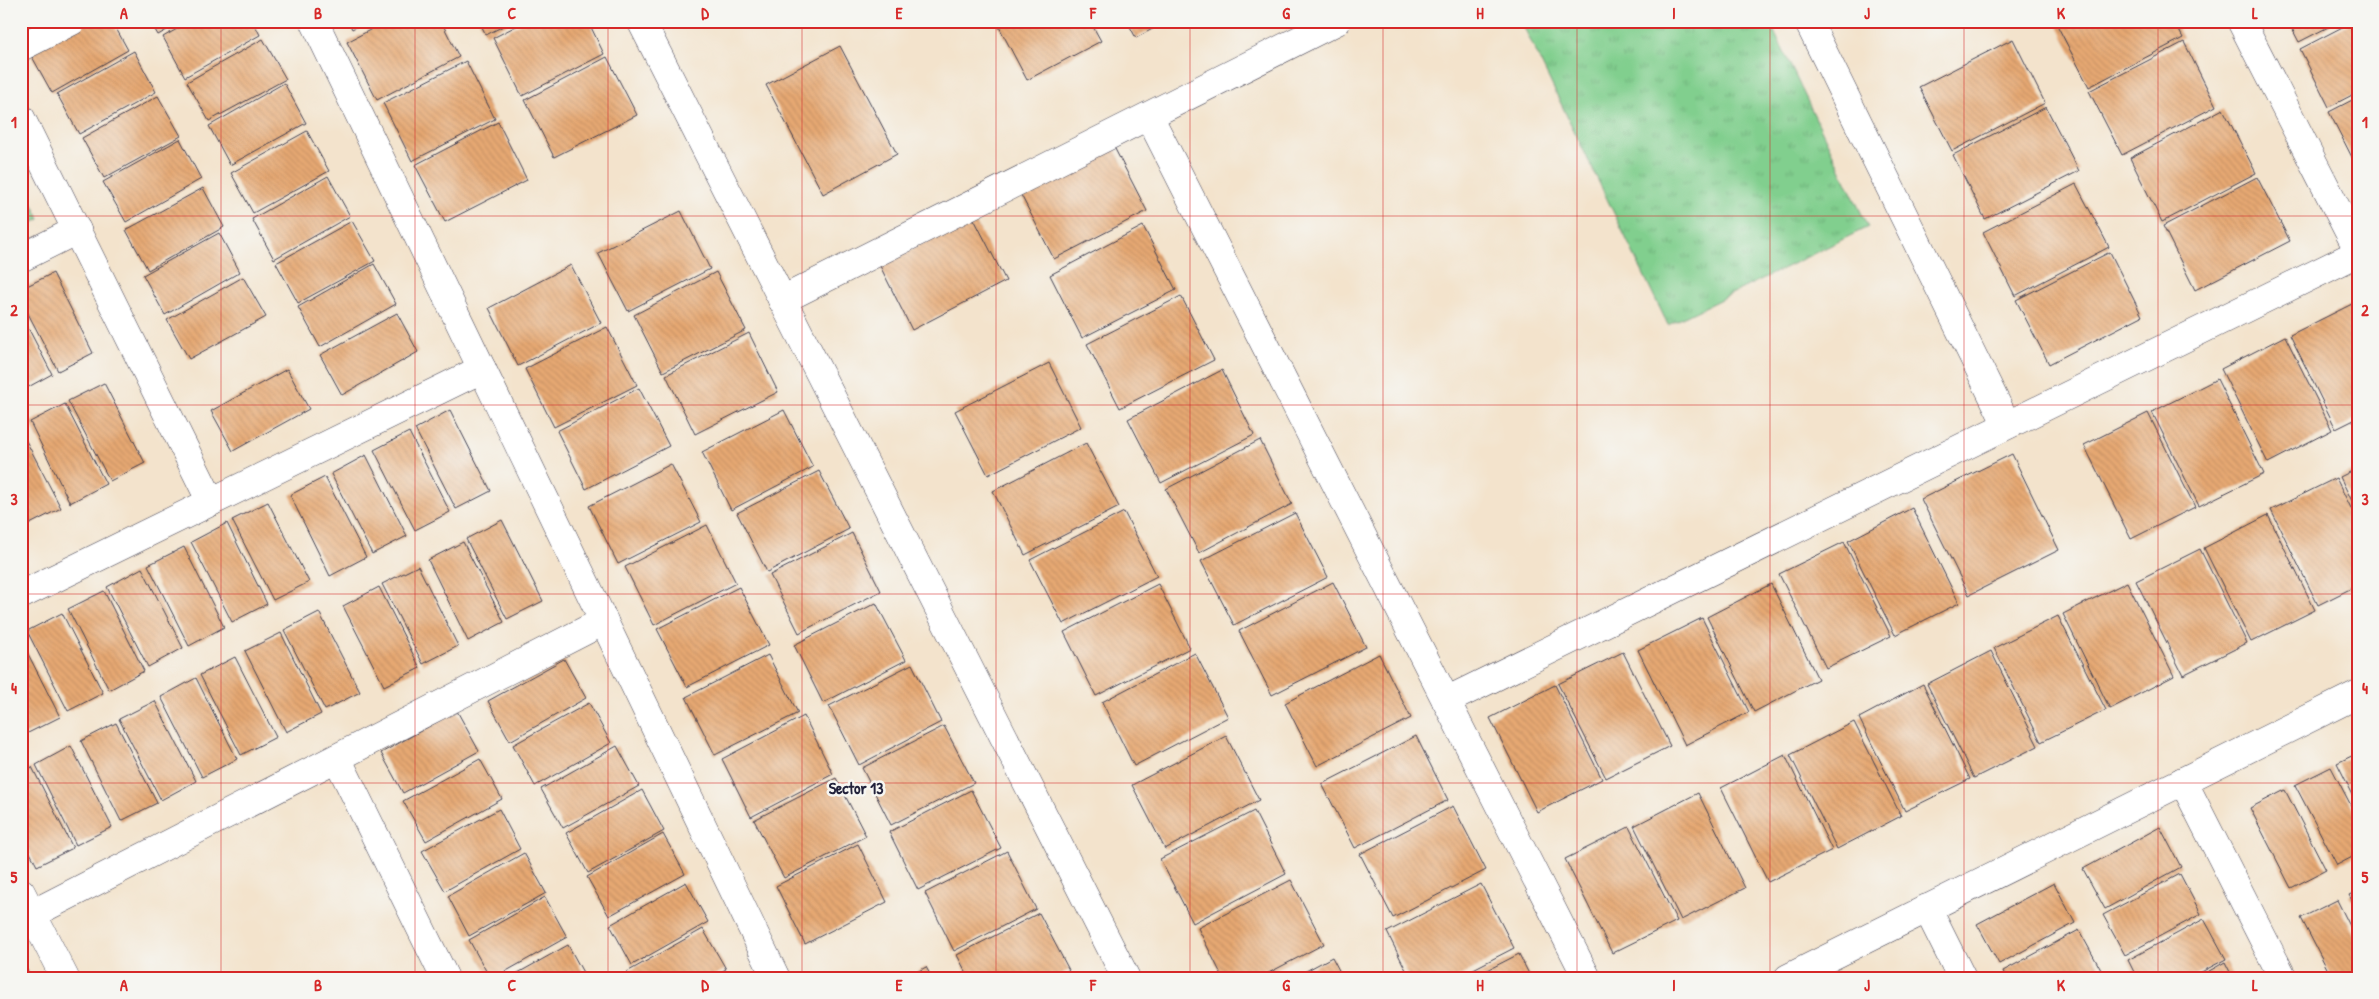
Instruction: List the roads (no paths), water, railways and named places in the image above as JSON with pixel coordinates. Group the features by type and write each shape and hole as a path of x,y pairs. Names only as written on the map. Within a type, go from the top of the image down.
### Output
{"street":[{"path":"21,47 72,21"},
{"path":"314,21 776,978"},
{"path":"641,21 1126,978"},
{"path":"782,300 1337,21"},
{"path":"1808,21 2007,425"},
{"path":"1446,701 2358,251 2241,21"},
{"path":"1149,116 1587,978"},
{"path":"21,118 211,502"},
{"path":"21,258 77,230"},
{"path":"21,595 482,369"},
{"path":"65,978 27,903 337,758 604,621"},
{"path":"1788,978 2358,694"},
{"path":"337,758 445,978"},
{"path":"2182,781 2283,978"},
{"path":"1927,908 1962,978"}],"district":[{"name":"Sector 13","path":"856,788"}]}
